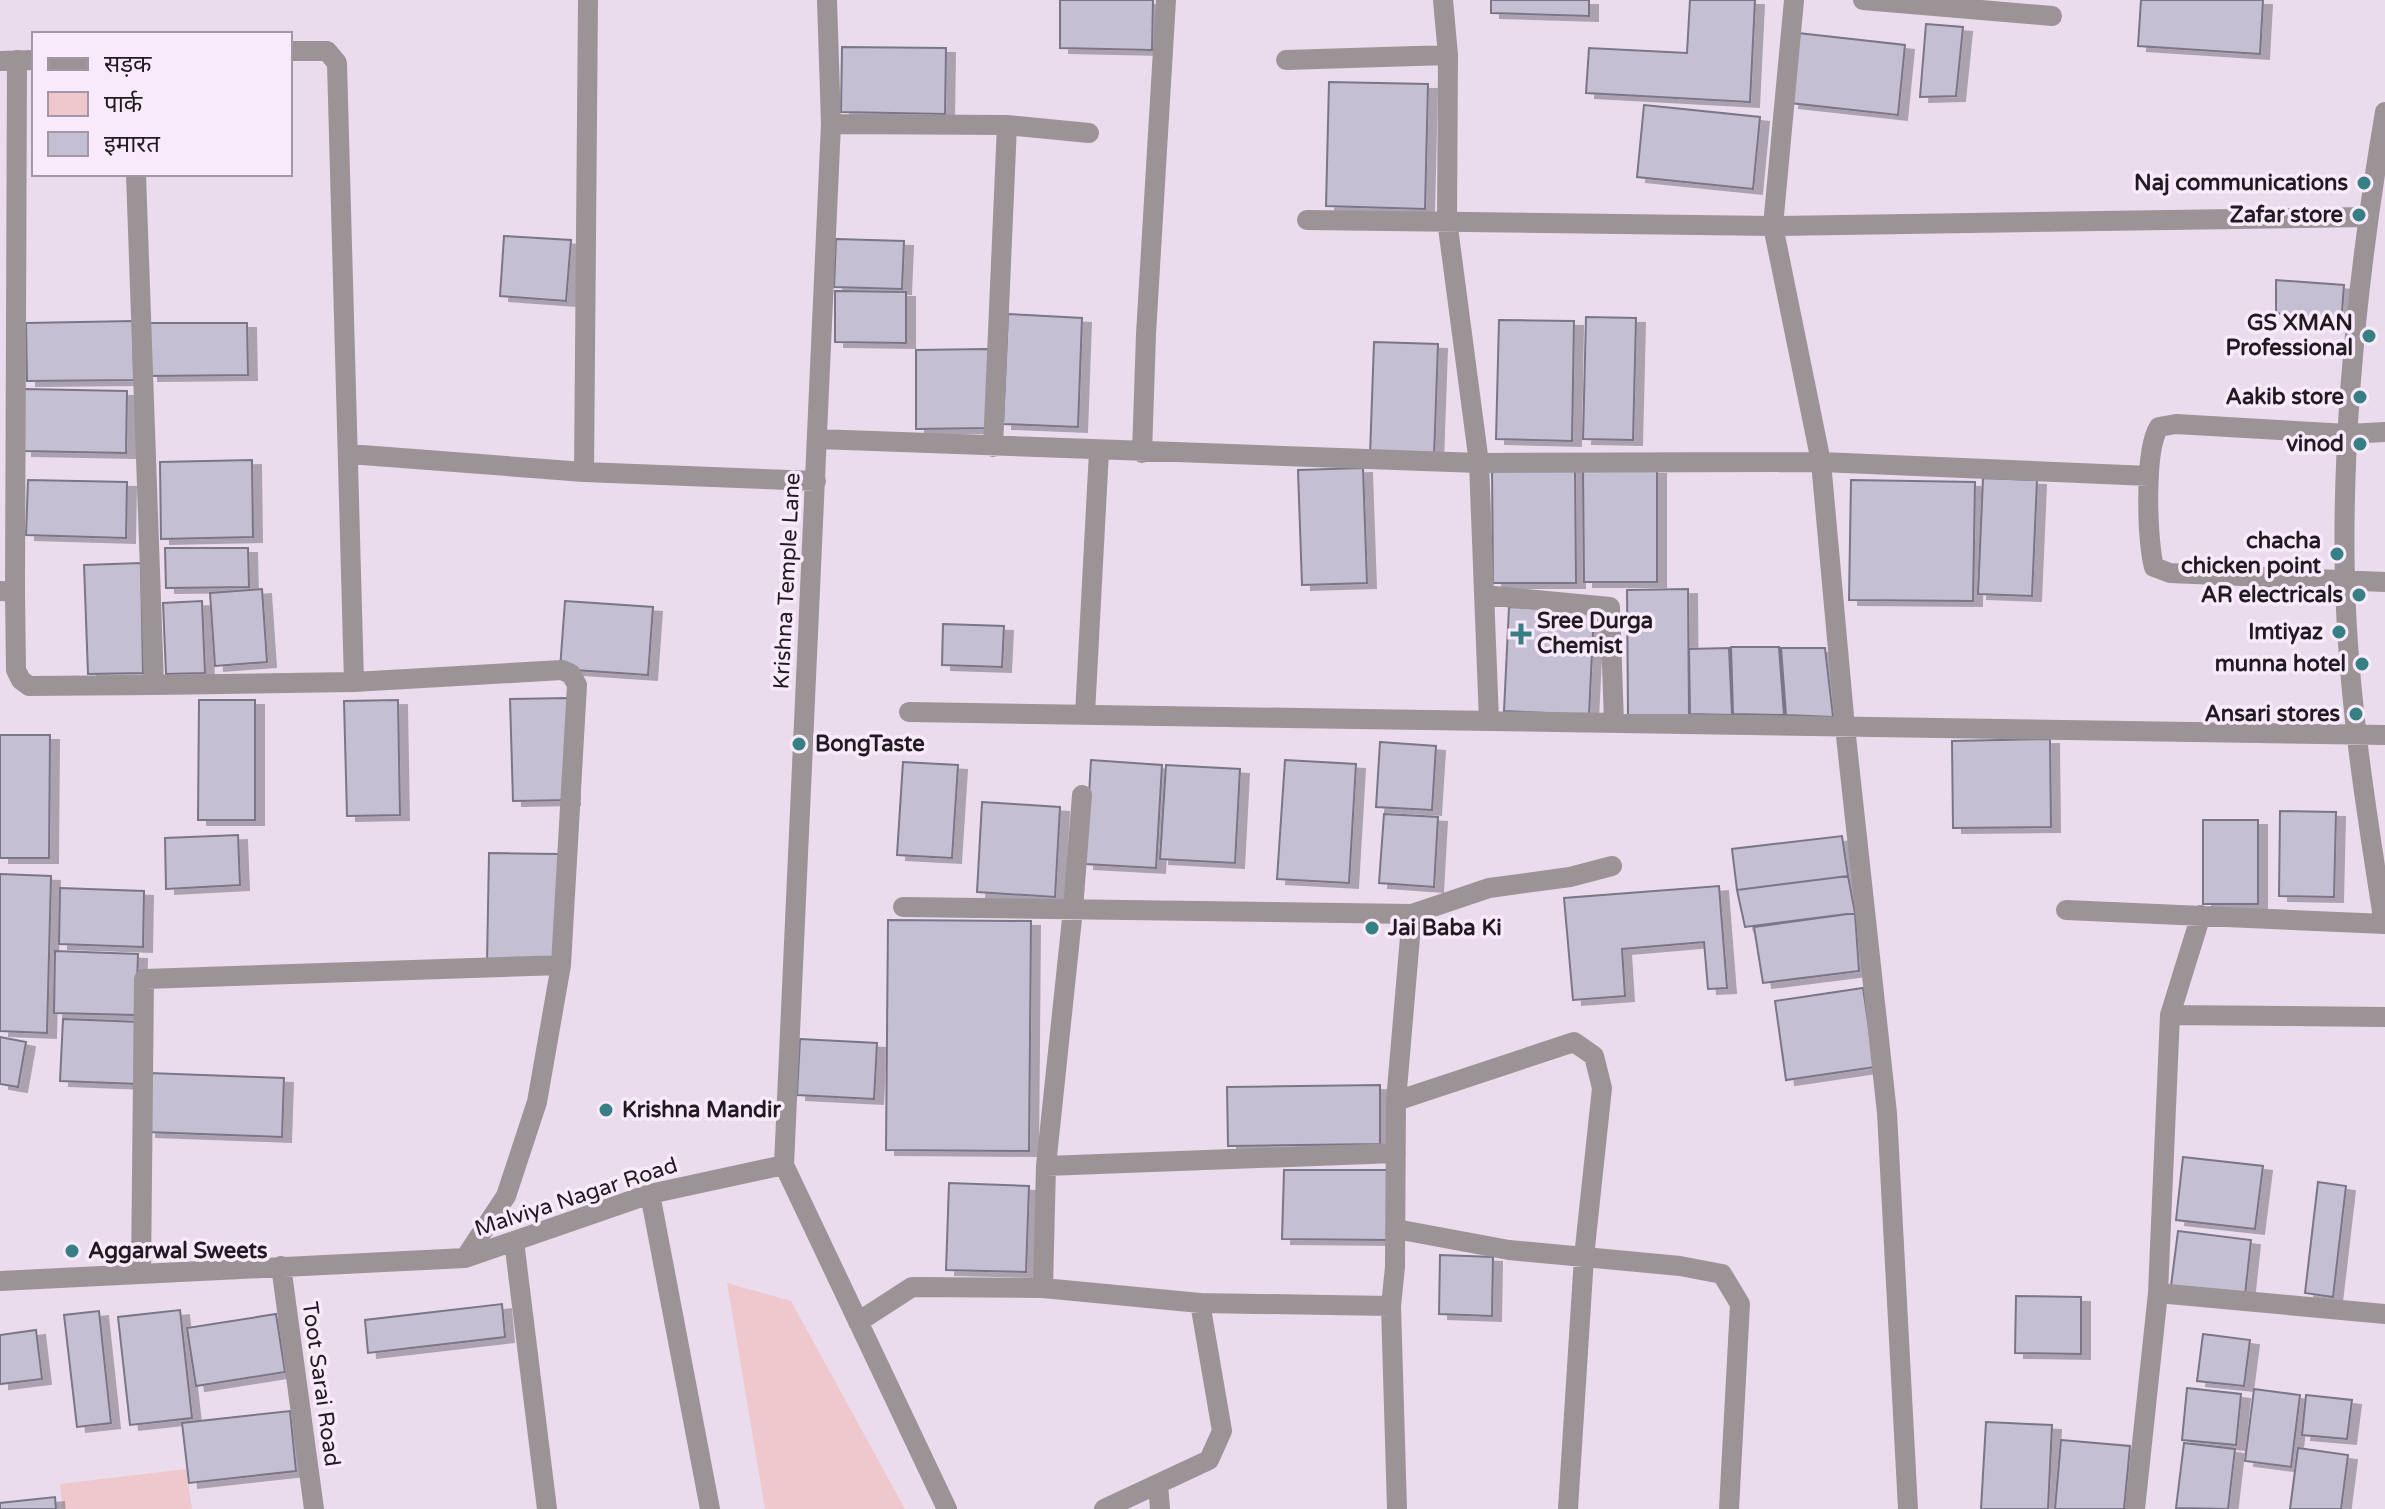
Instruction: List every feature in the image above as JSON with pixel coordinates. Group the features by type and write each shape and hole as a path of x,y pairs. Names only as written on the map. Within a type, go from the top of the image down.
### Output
{"street":[{"path":"584,472 588,0"},
{"name":"Krishna Temple Lane","path":"784,1165 831,124 827,0"},
{"path":"1142,453 1166,0"},
{"path":"1443,0 1448,55 1447,220 1479,463 1489,721"},
{"path":"1794,0 1773,226 1821,462 1845,727 1887,1113 1908,1509"},
{"path":"1863,0 2052,16"},
{"path":"292,51 327,51 337,63 354,682"},
{"path":"1286,60 1448,55"},
{"path":"17,60 8,592 16,670 21,680 29,686 354,682 562,670 575,679 561,965 537,1102 506,1196 465,1258"},
{"path":"2066,910 2384,924 2355,735 2345,581 2348,434 2367,217 2385,112"},
{"path":"831,124 1007,125 1089,133"},
{"path":"993,447 1007,125"},
{"path":"136,176 154,685"},
{"path":"1307,220 1773,226 2367,217"},
{"path":"2385,432 2348,434 2176,424 2159,427 2152,437 2149,476 2149,549 2154,567 2170,573 2385,582"},
{"path":"818,439 1479,463 1821,462 2149,476"},
{"path":"1085,714 1099,451"},
{"path":"349,454 584,472 816,481"},
{"path":"1484,595 1610,607 1614,723"},
{"path":"909,712 2385,735"},
{"path":"1043,1288 1046,1166 1082,795"},
{"path":"903,907 1412,914 1489,888 1570,877 1612,866"},
{"path":"1397,1509 1391,1306 1396,1229 1396,1101 1412,914"},
{"path":"2135,1509 2158,1293 2170,1015 2201,915"},
{"path":"141,1274 144,979 561,965"},
{"path":"2170,1015 2385,1017"},
{"path":"1396,1101 1574,1042 1594,1056 1602,1088 1584,1257 1568,1509"},
{"path":"1046,1166 1396,1153"},
{"path":"784,1165 947,1509"},
{"name":"Malviya Nagar Road","path":"0,1281 465,1258 650,1194 784,1165"},
{"path":"650,1194 710,1509"},
{"path":"1396,1229 1509,1250 1680,1266 1722,1274 1740,1304 1729,1509"},
{"path":"514,1241 547,1509"},
{"name":"Toot Sarai Road","path":"281,1266 314,1509"},
{"path":"858,1322 912,1287 1043,1288 1200,1303 1391,1306"},
{"path":"2158,1293 2385,1314"},
{"path":"1104,1509 1209,1460 1222,1431 1200,1303"},
{"path":"1158,1484 1160,1509"}],"green space":[{"path":"727,1283 791,1301 905,1509 765,1509"},
{"path":"186,1469 192,1509 63,1509 60,1484"}],"building":[{"path":"1060,0 1153,0 1152,50 1060,48"},
{"path":"1491,0 1589,0 1589,16 1491,13"},
{"path":"1690,0 1755,0 1750,102 1586,93 1589,48 1687,53"},
{"path":"2141,0 2263,0 2260,54 2138,46"},
{"path":"1926,24 1963,27 1956,96 1920,97"},
{"path":"1798,33 1905,45 1898,115 1790,103"},
{"path":"842,47 946,48 945,114 841,112"},
{"path":"1329,82 1428,84 1425,209 1326,206"},
{"path":"1644,105 1760,117 1753,189 1637,177"},
{"path":"504,236 571,240 566,301 500,296"},
{"path":"836,239 904,241 902,289 834,287"},
{"path":"2276,280 2344,285 2341,325 2276,313"},
{"path":"835,291 906,292 906,343 835,342"},
{"path":"1008,314 1082,318 1078,427 1003,424"},
{"path":"1586,317 1636,318 1633,440 1583,439"},
{"path":"1499,320 1574,321 1572,441 1496,439"},
{"path":"133,321 134,380 27,381 26,323"},
{"path":"149,323 247,323 248,375 149,376"},
{"path":"1374,342 1438,344 1434,457 1370,455"},
{"path":"988,349 989,428 916,429 916,350"},
{"path":"24,389 127,391 126,453 23,451"},
{"path":"252,460 253,537 161,539 160,462"},
{"path":"1575,466 1576,583 1493,583 1492,467"},
{"path":"1363,468 1367,583 1302,585 1298,470"},
{"path":"1583,469 1657,469 1657,582 1584,582"},
{"path":"1983,478 2037,480 2032,596 1978,594"},
{"path":"28,480 127,482 126,538 26,535"},
{"path":"1851,480 1975,482 1973,601 1849,600"},
{"path":"165,548 248,548 249,587 166,588"},
{"path":"141,563 143,673 88,674 84,565"},
{"path":"262,589 267,662 215,666 210,593"},
{"path":"1688,589 1689,716 1628,716 1627,590"},
{"path":"202,601 205,673 166,674 163,603"},
{"path":"565,601 653,607 648,675 560,669"},
{"path":"1509,607 1594,611 1589,715 1504,711"},
{"path":"943,624 1004,626 1002,667 942,665"},
{"path":"1731,647 1779,647 1784,715 1733,714"},
{"path":"1729,648 1732,715 1690,714 1689,649"},
{"path":"1781,648 1825,648 1833,717 1786,715"},
{"path":"569,698 571,800 513,801 510,699"},
{"path":"199,700 255,700 255,820 198,820"},
{"path":"398,700 400,815 347,816 344,701"},
{"path":"0,735 50,735 49,858 0,858"},
{"path":"2050,739 2051,827 1953,828 1952,741"},
{"path":"1380,742 1436,746 1432,810 1376,807"},
{"path":"1091,760 1162,765 1156,868 1085,864"},
{"path":"1285,760 1356,764 1349,883 1277,879"},
{"path":"903,762 958,765 952,858 897,855"},
{"path":"1166,765 1240,769 1235,863 1160,859"},
{"path":"982,802 1060,807 1055,897 977,892"},
{"path":"2280,811 2336,812 2334,897 2279,896"},
{"path":"1384,814 1438,817 1434,887 1379,883"},
{"path":"2203,820 2258,820 2258,904 2203,904"},
{"path":"238,835 240,885 166,889 165,838"},
{"path":"1842,836 1848,876 1737,890 1732,849"},
{"path":"489,853 560,854 558,964 487,963"},
{"path":"0,874 51,876 47,1033 0,1031"},
{"path":"1848,876 1855,913 1745,927 1737,890"},
{"path":"1719,886 1727,988 1708,989 1704,942 1622,949 1625,996 1573,1000 1564,898"},
{"path":"60,888 144,891 143,947 59,944"},
{"path":"1855,913 1859,971 1763,983 1754,927"},
{"path":"888,920 1031,921 1029,1151 886,1150"},
{"path":"55,951 138,954 136,1015 54,1013"},
{"path":"1863,988 1875,1067 1786,1080 1775,1001"},
{"path":"63,1019 140,1022 138,1084 60,1081"},
{"path":"0,1037 26,1042 18,1087 0,1084"},
{"path":"800,1039 877,1043 874,1099 797,1095"},
{"path":"149,1073 284,1078 282,1137 147,1132"},
{"path":"1380,1085 1380,1144 1228,1146 1227,1087"},
{"path":"2183,1157 2263,1166 2255,1229 2176,1220"},
{"path":"1284,1170 1388,1170 1388,1240 1282,1239"},
{"path":"2318,1182 2346,1186 2333,1297 2305,1293"},
{"path":"949,1183 1029,1186 1026,1272 946,1270"},
{"path":"2178,1231 2251,1240 2245,1295 2171,1286"},
{"path":"1440,1255 1493,1257 1492,1316 1439,1314"},
{"path":"2016,1296 2081,1297 2081,1354 2015,1353"},
{"path":"502,1304 505,1337 368,1353 365,1320"},
{"path":"180,1310 192,1418 130,1425 118,1317"},
{"path":"99,1311 111,1423 77,1427 64,1315"},
{"path":"276,1314 285,1372 196,1386 187,1328"},
{"path":"36,1330 42,1379 0,1384 0,1335"},
{"path":"2203,1334 2250,1340 2244,1386 2197,1381"},
{"path":"2187,1388 2241,1394 2236,1445 2182,1440"},
{"path":"2254,1389 2300,1395 2291,1467 2245,1461"},
{"path":"2306,1395 2352,1400 2347,1439 2302,1435"},
{"path":"290,1411 296,1471 189,1483 182,1423"},
{"path":"1986,1422 2052,1425 2048,1509 1981,1509"},
{"path":"2061,1440 2130,1446 2124,1509 2055,1509"},
{"path":"2184,1443 2235,1449 2228,1509 2176,1508"},
{"path":"2298,1448 2348,1455 2341,1509 2290,1509"},
{"path":"55,1497 56,1509 0,1509 0,1503"}],"place":[{"name":"Naj communications","path":"2364,183"},
{"name":"Zafar store","path":"2359,215"},
{"name":"GS XMAN Professional","path":"2369,336"},
{"name":"Aakib store","path":"2360,397"},
{"name":"vinod","path":"2360,444"},
{"name":"chacha chicken point","path":"2337,554"},
{"name":"AR electricals","path":"2359,595"},
{"name":"Imtiyaz","path":"2339,632"},
{"name":"Sree Durga Chemist","path":"1521,634"},
{"name":"munna hotel","path":"2362,664"},
{"name":"Ansari stores","path":"2356,714"},
{"name":"BongTaste","path":"799,744"},
{"name":"Jai Baba Ki","path":"1372,928"},
{"name":"Krishna Mandir","path":"606,1110"},
{"name":"Aggarwal Sweets","path":"72,1251"}]}
